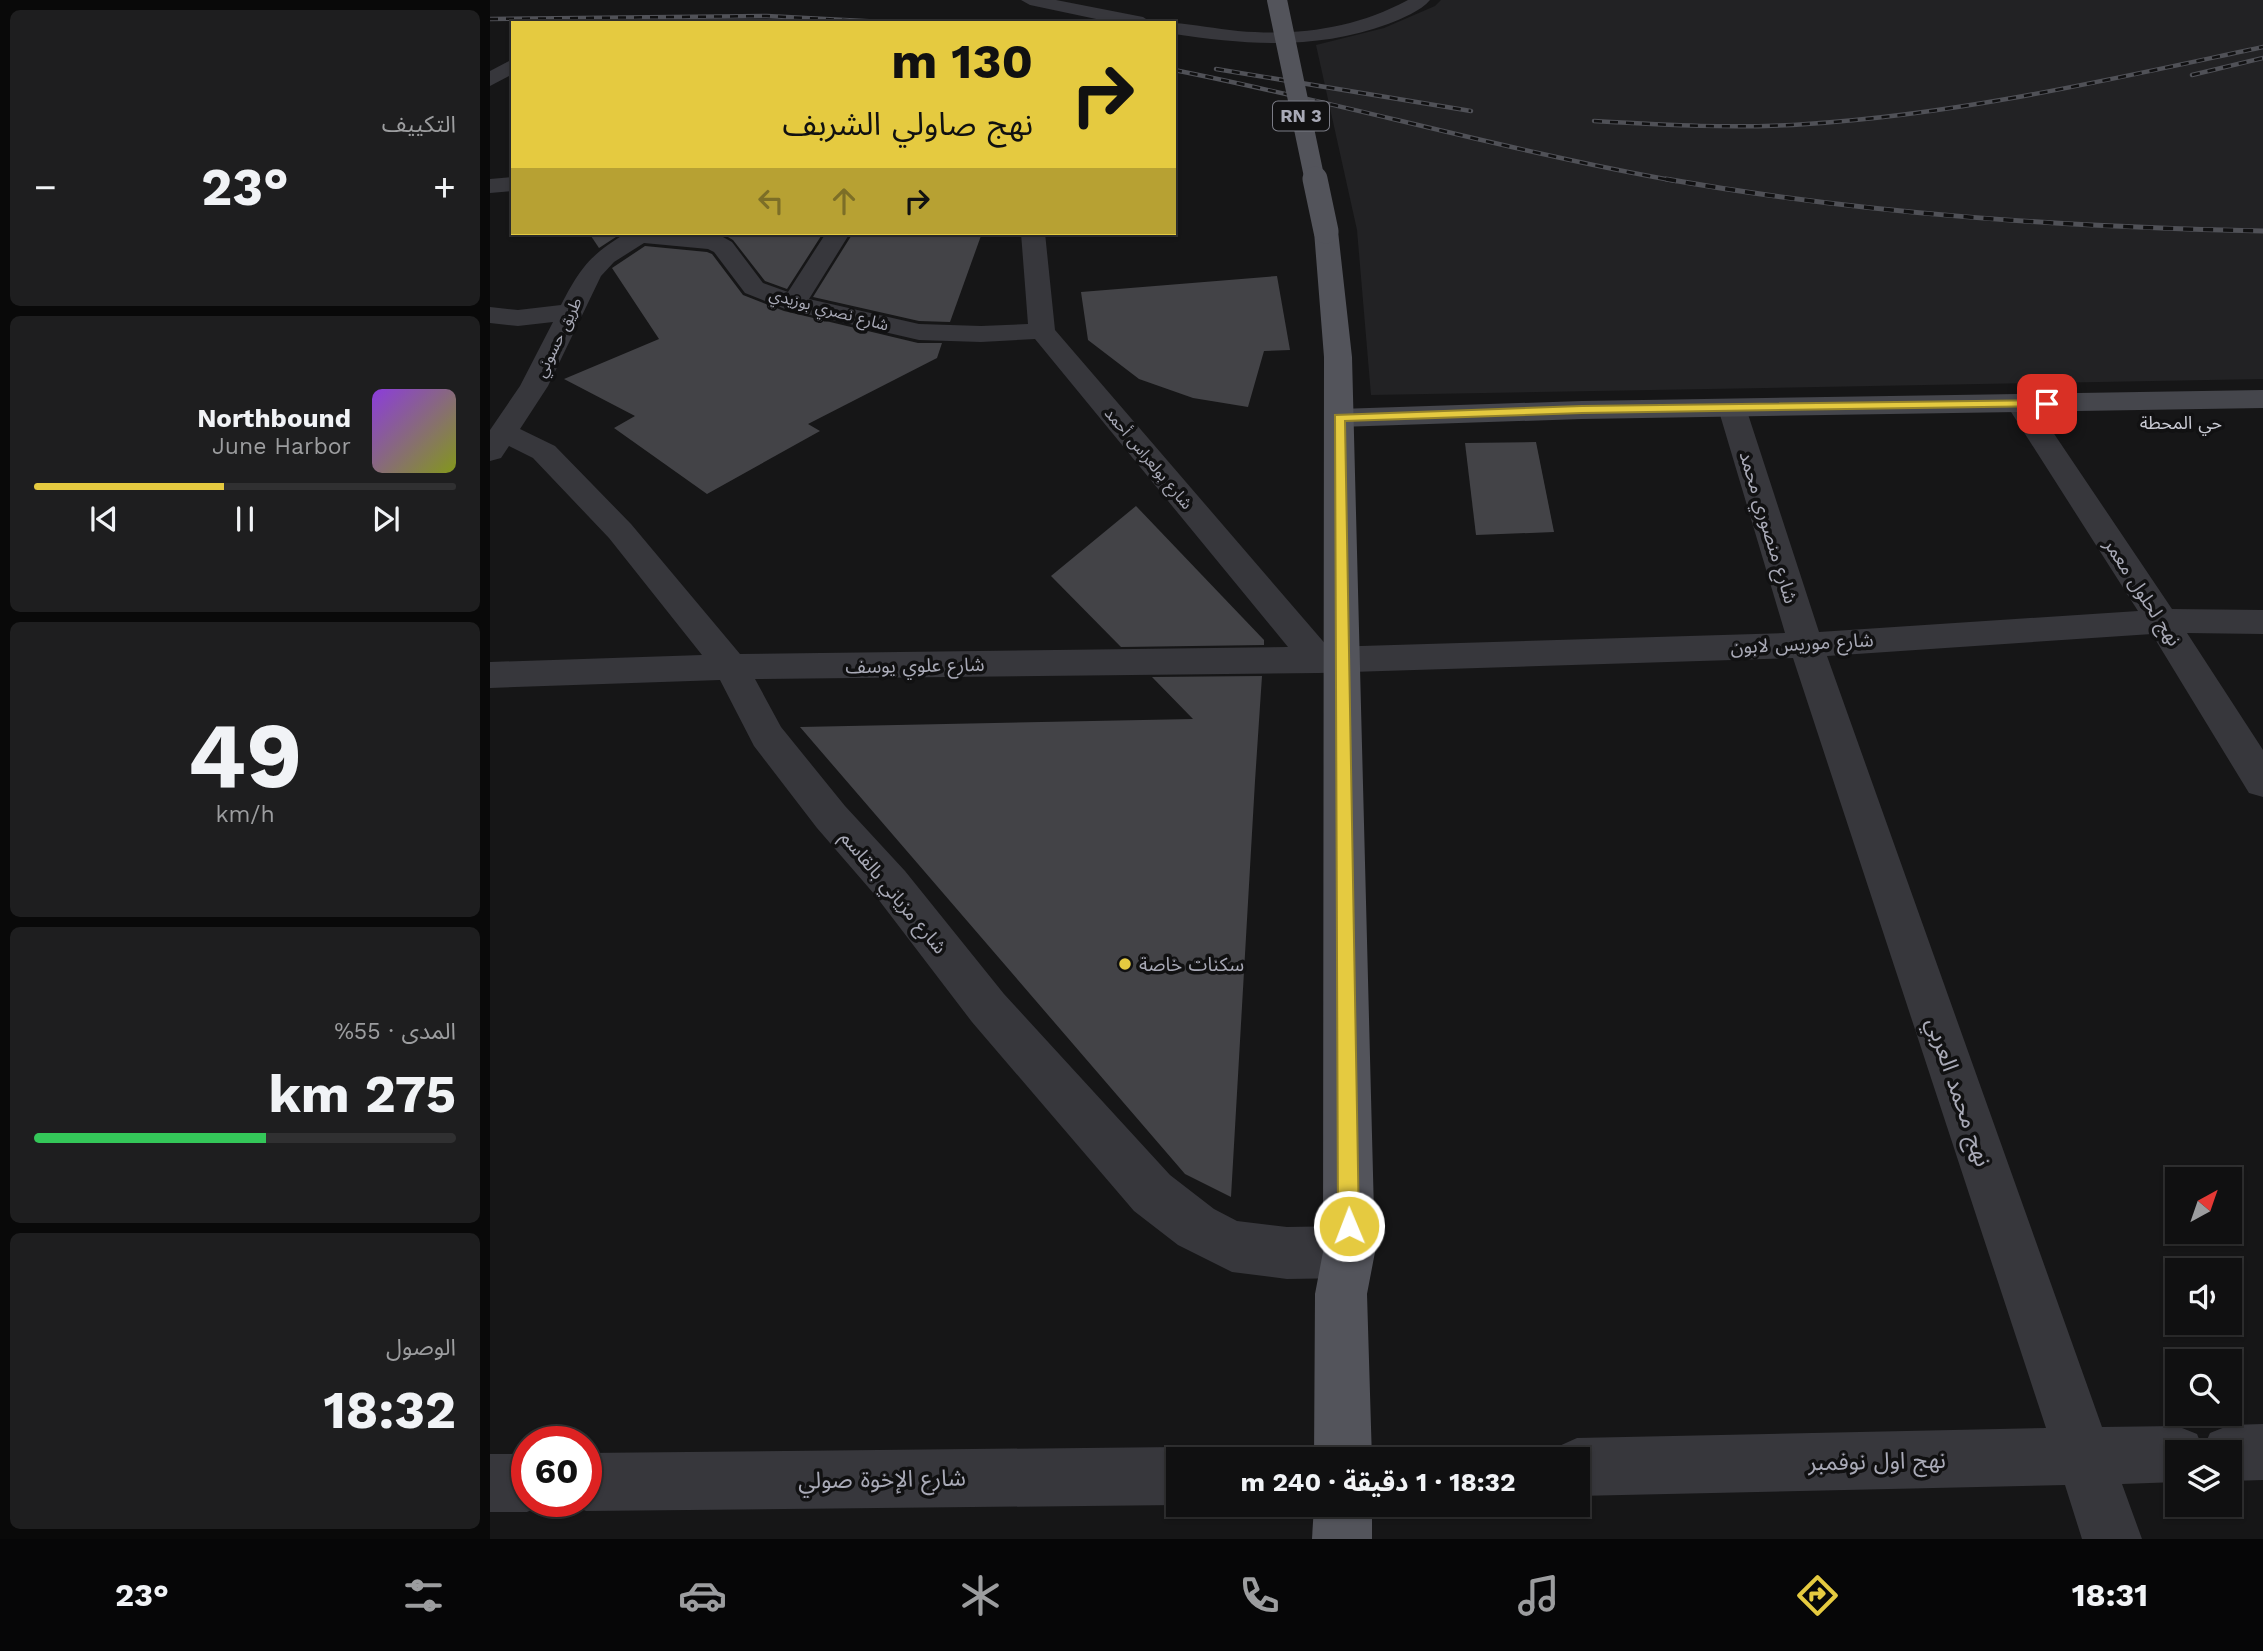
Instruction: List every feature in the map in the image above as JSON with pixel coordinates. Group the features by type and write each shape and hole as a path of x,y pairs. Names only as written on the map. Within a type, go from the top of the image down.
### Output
{"main road":[{"name":"RN 3","path":"1277,0 1326,231 1338,357 1339,418 1330,659 1349,1252 1340,1294 1343,1447"},
{"path":"1339,418 1430,413 2263,399"},
{"path":"1342,1539 1343,1517"}],"street":[{"path":"1030,0 1119,9 1140,21"},
{"path":"1176,28 1264,40 1311,38 1386,18 1421,0"},
{"path":"490,80 511,66"},
{"path":"490,186 511,184"},
{"name":"طريق حسوني","path":"534,386 590,274 606,257 637,235"},
{"name":"شارع نصري بوزيدي","path":"648,235 714,242 723,247 754,288 794,303 919,332 981,334 1042,331"},
{"path":"794,303 837,235"},
{"path":"1033,235 1042,331"},
{"path":"490,315 518,318 572,312"},
{"path":"490,330 518,318"},
{"name":"شارع بولعراس أحمد","path":"1042,331 1330,659"},
{"name":"شارع مزياني بالقاسم","path":"534,386 494,428 544,452 610,521 731,667 767,736 831,817 890,883 988,1008 1152,1193 1196,1227 1232,1246 1287,1253 1349,1252"},
{"name":"نهج لحلول معمر","path":"2020,404 2162,621 2263,782"},
{"name":"شارع منصوري محمد","path":"1732,408 1805,645"},
{"name":"شارع موريس لابون","path":"1330,659 1805,645 2162,621 2263,622"},
{"name":"نهج محمد العربي","path":"1805,645 2112,1539"},
{"name":"شارع علوي يوسف","path":"490,676 731,667 1330,659"},
{"path":"2242,1453 2263,1452"},
{"name":"نهج اول نوفمبر","path":"1590,1467 2165,1454"},
{"name":"شارع الإخوة صولي","path":"602,1482 1166,1476"},
{"path":"490,1483 511,1483"}],"shaded area":[{"path":"1441,0 2263,0 2263,379 1371,395 1357,230 1316,45 1384,28 1435,6"}],"building":[{"path":"590,235 619,235 599,248"},
{"path":"725,235 822,235 787,289 765,281 733,240"},
{"path":"852,235 981,235 950,322 919,321 813,297"},
{"path":"645,246 707,252 712,254 743,295 784,311 918,343 942,343 937,358 808,424 820,431 707,494 614,428 635,416 564,379 659,339 612,268"},
{"path":"1277,276 1290,350 1264,351 1248,407 1193,398 1139,379 1088,340 1081,292"},
{"path":"1536,442 1554,532 1476,535 1465,443"},
{"path":"1136,506 1264,640 1264,645 1121,647 1051,576"},
{"name":"سكنات خاصة","path":"1262,676 1231,1197 1185,1174 800,727 1193,719 1152,677"}],"railway":[{"path":"490,19 767,16 864,21"},
{"path":"1594,121 1754,126 1865,119 2036,94 2263,47"},
{"path":"2192,75 2263,58"},
{"path":"1216,69 1471,111"},
{"path":"1176,70 1550,156 1676,181"},
{"path":"1666,179 1815,201 1964,217 2263,231"}],"place":[{"name":"سكنات خاصة","path":"1125,964"}],"district":[{"name":"حي المحطة","path":"2181,423"}],"route":[{"path":"1349,1226 1339,418 1388,414 1582,410 2047,404"}]}
